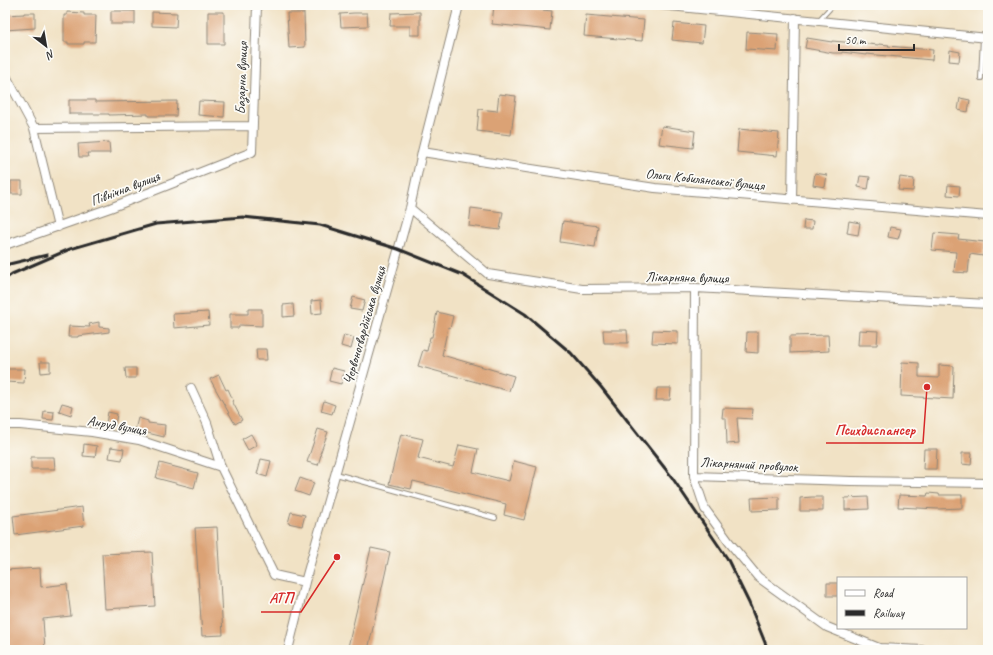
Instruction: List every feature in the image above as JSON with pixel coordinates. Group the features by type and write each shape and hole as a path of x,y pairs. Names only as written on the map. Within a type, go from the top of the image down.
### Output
{"street":[{"name":"Базарна вулиця","path":"252,152 257,5"},
{"name":"Червоногвардійська вулиця","path":"288,650 410,208 422,152 459,5"},
{"path":"660,5 986,37"},
{"path":"792,200 795,18"},
{"path":"5,74 34,128 58,227"},
{"path":"34,128 252,126"},
{"name":"Північна вулиця","path":"5,245 162,188 252,152"},
{"name":"Ольги Кобилянської вулиця","path":"422,152 655,188 988,216"},
{"name":"Лікарняна вулиця","path":"410,208 488,274 582,289 695,288 988,304"},
{"name":"Лікарняний провулок","path":"695,288 694,476 851,481 988,483"},
{"path":"191,388 207,423 221,467 274,575 306,582"},
{"name":"Анруд вулиця","path":"5,425 92,432 139,440 221,467"},
{"path":"694,476 705,509 729,542 758,576 827,627 879,648 922,650"}],"lane":[{"path":"819,20 833,5"},
{"path":"981,78 986,37"},
{"path":"336,474 495,518"}],"building":[{"path":"494,5 552,11 550,30 492,24"},
{"path":"111,11 135,11 135,24 111,24"},
{"path":"67,12 84,13 84,15 96,15 95,42 68,44 68,42 64,42 64,15 67,15"},
{"path":"152,12 177,13 176,27 152,26"},
{"path":"208,12 224,12 224,44 208,44"},
{"path":"420,12 420,35 410,35 410,26 390,26 391,13"},
{"path":"35,13 35,28 5,30 5,15"},
{"path":"287,13 304,13 305,47 289,48"},
{"path":"367,13 368,26 341,27 340,14"},
{"path":"586,15 644,20 642,41 584,36"},
{"path":"674,23 704,26 702,43 672,40"},
{"path":"747,32 778,34 777,51 746,49"},
{"path":"807,38 832,42 879,44 933,50 932,60 842,52 833,53 805,48"},
{"path":"950,50 960,52 959,62 949,61"},
{"path":"499,94 516,96 511,135 477,131 479,109 497,111"},
{"path":"960,98 970,100 968,112 958,110"},
{"path":"69,100 95,100 95,102 177,101 176,116 148,116 148,114 69,114"},
{"path":"199,101 225,102 224,117 198,115"},
{"path":"662,126 695,131 693,148 659,144"},
{"path":"739,129 779,133 777,156 737,152"},
{"path":"109,142 110,153 87,153 88,157 79,157 78,144"},
{"path":"815,173 827,175 825,187 813,185"},
{"path":"860,176 870,177 868,189 858,187"},
{"path":"900,177 914,179 913,191 898,190"},
{"path":"11,181 22,181 22,194 11,194"},
{"path":"948,185 960,186 959,196 947,195"},
{"path":"471,208 503,212 500,230 469,226"},
{"path":"804,220 813,221 812,229 803,229"},
{"path":"563,221 598,226 595,247 560,242"},
{"path":"849,221 860,223 858,235 847,233"},
{"path":"890,227 901,229 898,239 888,237"},
{"path":"934,233 959,235 958,239 985,242 983,256 970,254 968,273 954,272 956,252 932,250"},
{"path":"353,297 365,300 362,311 350,309"},
{"path":"321,300 322,313 312,314 311,301"},
{"path":"293,304 294,316 283,317 283,305"},
{"path":"248,309 262,309 262,326 239,325 239,328 230,328 230,314 248,314"},
{"path":"208,312 209,325 174,328 173,314"},
{"path":"437,312 453,316 450,328 448,327 442,355 514,376 509,391 418,366 423,350 427,351 430,337 432,337"},
{"path":"99,322 99,327 109,328 109,332 78,337 68,337 69,326 90,327 89,324"},
{"path":"603,330 627,330 628,343 604,343"},
{"path":"653,330 678,331 678,344 652,343"},
{"path":"859,330 878,331 877,345 858,345"},
{"path":"747,332 758,332 758,353 746,352"},
{"path":"344,335 354,338 351,349 341,346"},
{"path":"828,335 829,351 790,353 790,336"},
{"path":"256,349 266,349 267,360 257,360"},
{"path":"40,362 50,362 50,372 41,373"},
{"path":"902,362 919,363 919,377 939,378 939,365 954,366 953,399 901,396"},
{"path":"125,368 136,368 136,378 126,378"},
{"path":"332,368 344,371 341,384 329,381"},
{"path":"5,369 25,369 24,383 5,382"},
{"path":"219,375 226,390 228,389 233,400 232,401 242,420 235,424 210,379"},
{"path":"657,388 671,388 670,400 656,400"},
{"path":"324,401 335,405 332,414 321,411"},
{"path":"62,403 73,406 71,415 59,411"},
{"path":"723,408 753,409 752,419 737,418 739,443 727,444 726,418 722,418"},
{"path":"44,411 54,412 53,420 43,419"},
{"path":"108,412 117,414 115,426 106,424"},
{"path":"138,418 148,421 148,423 165,425 164,437 135,430"},
{"path":"318,429 328,432 320,454 318,465 307,462"},
{"path":"251,434 257,445 248,450 242,439"},
{"path":"401,434 423,439 418,458 453,467 459,445 478,449 473,472 509,481 514,461 537,467 524,520 504,515 506,504 413,481 411,489 389,484"},
{"path":"84,444 97,446 95,457 83,456"},
{"path":"111,447 124,449 122,460 109,458"},
{"path":"924,449 937,449 936,469 923,469"},
{"path":"962,453 972,453 971,465 962,464"},
{"path":"31,457 54,457 55,469 31,469"},
{"path":"261,459 271,461 267,477 257,474"},
{"path":"160,463 198,473 194,488 156,478"},
{"path":"300,478 314,483 309,496 295,491"},
{"path":"928,493 939,495 962,495 962,508 938,509 898,507 899,495 927,496"},
{"path":"779,497 779,510 752,511 751,498"},
{"path":"823,497 823,511 800,511 800,498"},
{"path":"868,497 869,509 845,510 845,498"},
{"path":"82,507 84,526 15,535 13,516"},
{"path":"291,512 305,515 302,526 288,523"},
{"path":"217,527 223,635 202,636 195,528"},
{"path":"371,548 390,552 368,650 361,650 348,647"},
{"path":"152,552 155,606 105,609 102,554"},
{"path":"40,568 41,587 67,584 71,616 43,619 45,650 5,650 5,570"},
{"path":"827,583 837,583 837,596 827,596"}],"railway":[{"path":"5,279 12,274 70,249 156,224 243,217 320,225 398,249 463,275 525,314 571,353 601,387 671,476 727,558 749,603 768,650"},
{"path":"5,265 47,255"}],"place":[{"name":"Психдиспансер","path":"927,387"},
{"name":"АТП","path":"337,557"}]}
